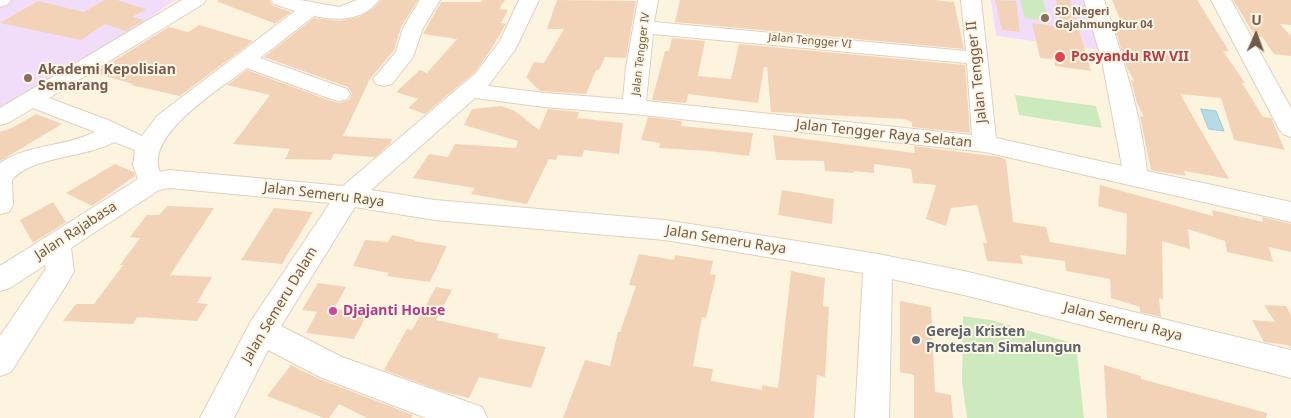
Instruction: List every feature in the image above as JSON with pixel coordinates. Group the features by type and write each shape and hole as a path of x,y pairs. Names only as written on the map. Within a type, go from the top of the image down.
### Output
{"street":[{"path":"0,118 196,0"},
{"path":"282,0 309,10 352,13 362,8 369,0"},
{"path":"384,79 406,52 413,28 430,0"},
{"name":"Jalan Semeru Dalam","path":"219,416 262,330 348,196 470,90 501,58 518,28 529,0"},
{"name":"Jalan Tengger IV","path":"634,107 648,0"},
{"name":"Jalan Tengger II","path":"970,0 985,144"},
{"path":"1094,0 1113,61 1133,153 1135,177"},
{"path":"1221,0 1291,129"},
{"path":"152,182 145,165 148,146 166,120 309,10"},
{"name":"Jalan Tengger VI","path":"644,28 976,58"},
{"path":"244,60 339,94"},
{"name":"Jalan Tengger Raya Selatan","path":"470,90 544,100 634,107 985,144 1291,212"},
{"path":"30,99 100,125 148,146"},
{"path":"0,205 1,174 10,168 27,160 87,145 113,132"},
{"name":"Jalan Semeru Raya","path":"152,182 169,179 348,196 435,210 666,230 878,265 964,283 1291,364"},
{"name":"Jalan Rajabasa","path":"0,280 152,182"},
{"path":"0,362 60,271 57,244"},
{"path":"872,418 878,265"},
{"path":"262,330 292,350 423,411 470,418"}],"shaded area":[{"name":"Akademi Kepolisian Semarang","path":"0,0 175,0 114,43 0,114"},
{"name":"SD Negeri Gajahmungkur 04","path":"991,0 1089,0 1109,51 996,36"}],"green space":[{"path":"1020,0 1043,0 1049,21 1025,18"},
{"path":"1015,95 1096,106 1102,128 1019,115"},
{"path":"963,316 991,320 1076,344 1084,418 967,418 962,381"}],"water":[{"path":"1201,109 1216,111 1224,131 1209,129"}],"building":[{"path":"104,0 117,0 146,9 132,17 144,20 126,31 105,24 81,40 0,23 38,1 84,12"},
{"path":"218,0 269,0 273,6 291,12 273,25 274,23 218,2"},
{"path":"381,0 418,0 401,27 394,50 370,79 343,136 392,139 390,144 375,157 334,154 331,160 285,159 290,149 233,144 270,95 227,85 247,70 331,101 339,103 349,100 352,93 348,87 264,57 314,18 340,21 358,17 374,8"},
{"path":"483,0 505,0 499,9 508,10 501,23 506,24 490,51 475,72 425,114 408,108 418,99 396,92 420,70 427,73 457,39 423,34 441,2 481,2"},
{"path":"557,0 636,1 626,58 605,57 599,70 596,70 586,94 540,91 526,77 534,62 544,63 564,29 547,29"},
{"path":"680,0 933,0 954,2 964,49 675,22"},
{"path":"995,0 1016,1 1020,32 1002,30"},
{"path":"1056,0 1070,0 1091,71 1055,66 1054,59 1040,58 1032,23 1062,27"},
{"path":"1112,0 1197,0 1229,51 1223,51 1245,83 1242,83 1263,117 1271,118 1285,150 1234,140 1221,98 1180,94 1229,179 1184,171 1186,176 1151,170 1140,116 1144,117 1137,103 1131,80 1134,81 1127,68 1113,23 1122,24"},
{"path":"1233,0 1291,0 1291,25 1280,24 1291,36 1291,56 1274,54 1262,37 1255,36"},
{"path":"199,25 253,41 180,96 131,85 133,84 94,73 169,27 188,32"},
{"path":"672,38 705,41 698,76 731,79 739,44 965,65 970,133 912,127 912,122 904,119 771,112 767,67 764,67 758,103 688,94 686,103 652,100 665,51 669,51"},
{"path":"501,106 515,111 539,130 548,109 579,112 577,118 623,123 619,154 584,150 582,157 558,155 556,160 549,159 527,204 471,194 475,188 413,178 429,154 448,157 455,144 516,148 518,141 464,125 472,109"},
{"path":"36,114 62,124 0,161 0,132 12,128"},
{"path":"648,117 682,121 681,126 753,133 749,156 659,148 660,143 641,140"},
{"path":"773,135 915,153 914,146 1000,157 1006,160 1013,222 1046,227 1050,242 1126,255 1127,214 1098,206 1100,185 1213,216 1212,210 1263,222 1262,217 1291,224 1291,252 1269,247 1273,262 1227,252 1225,241 1188,229 1190,249 1162,241 1163,299 1159,298 1161,317 1140,312 1140,307 1111,298 1110,279 1066,271 1065,261 1020,255 1023,264 987,261 983,243 987,243 977,205 951,208 946,226 926,219 936,185 913,183 911,169 874,164 874,173 853,171 854,173 825,171 824,161 776,160"},
{"path":"115,164 134,172 135,176 92,206 66,193"},
{"path":"782,190 834,199 832,224 778,215"},
{"path":"53,202 66,222 33,243 20,220"},
{"path":"167,206 214,208 170,275 212,277 197,303 208,304 197,321 137,317 133,324 63,321 76,304 94,304 140,238 130,237 147,215 159,215"},
{"path":"274,208 313,212 282,264 241,260"},
{"path":"392,235 414,241 447,246 430,282 387,276 389,273 353,266 365,240 388,242"},
{"path":"639,254 674,260 675,255 713,261 710,274 716,275 706,318 702,317 693,366 713,369 711,381 762,390 762,385 778,388 791,271 825,278 823,306 829,307 825,377 817,375 814,418 563,418 585,360 610,366 618,332 620,332 636,286 629,285"},
{"name":"Djajanti House","path":"318,283 346,287 334,309 368,313 354,339 306,333 317,312 302,310"},
{"path":"436,287 452,290 436,320 499,334 497,338 546,347 531,388 479,377 469,398 444,392 384,370 407,329 412,330"},
{"name":"Gereja Kristen Protestan Simalungun","path":"900,301 931,307 935,392 951,395 953,418 914,418 914,375 900,372"},
{"path":"1264,305 1286,306 1291,315 1291,348 1288,345 1264,342 1252,320 1275,322"},
{"path":"291,365 319,379 413,415 411,418 367,418 339,404 329,418 324,418 267,396"},
{"path":"1104,365 1141,376 1141,379 1267,413 1266,418 1107,418"}],"place":[{"name":"SD Negeri Gajahmungkur 04","path":"1045,18"},
{"name":"Posyandu RW VII","path":"1060,57"},
{"name":"Akademi Kepolisian Semarang","path":"28,78"},
{"name":"Djajanti House","path":"333,311"},
{"name":"Gereja Kristen Protestan Simalungun","path":"916,340"}]}
